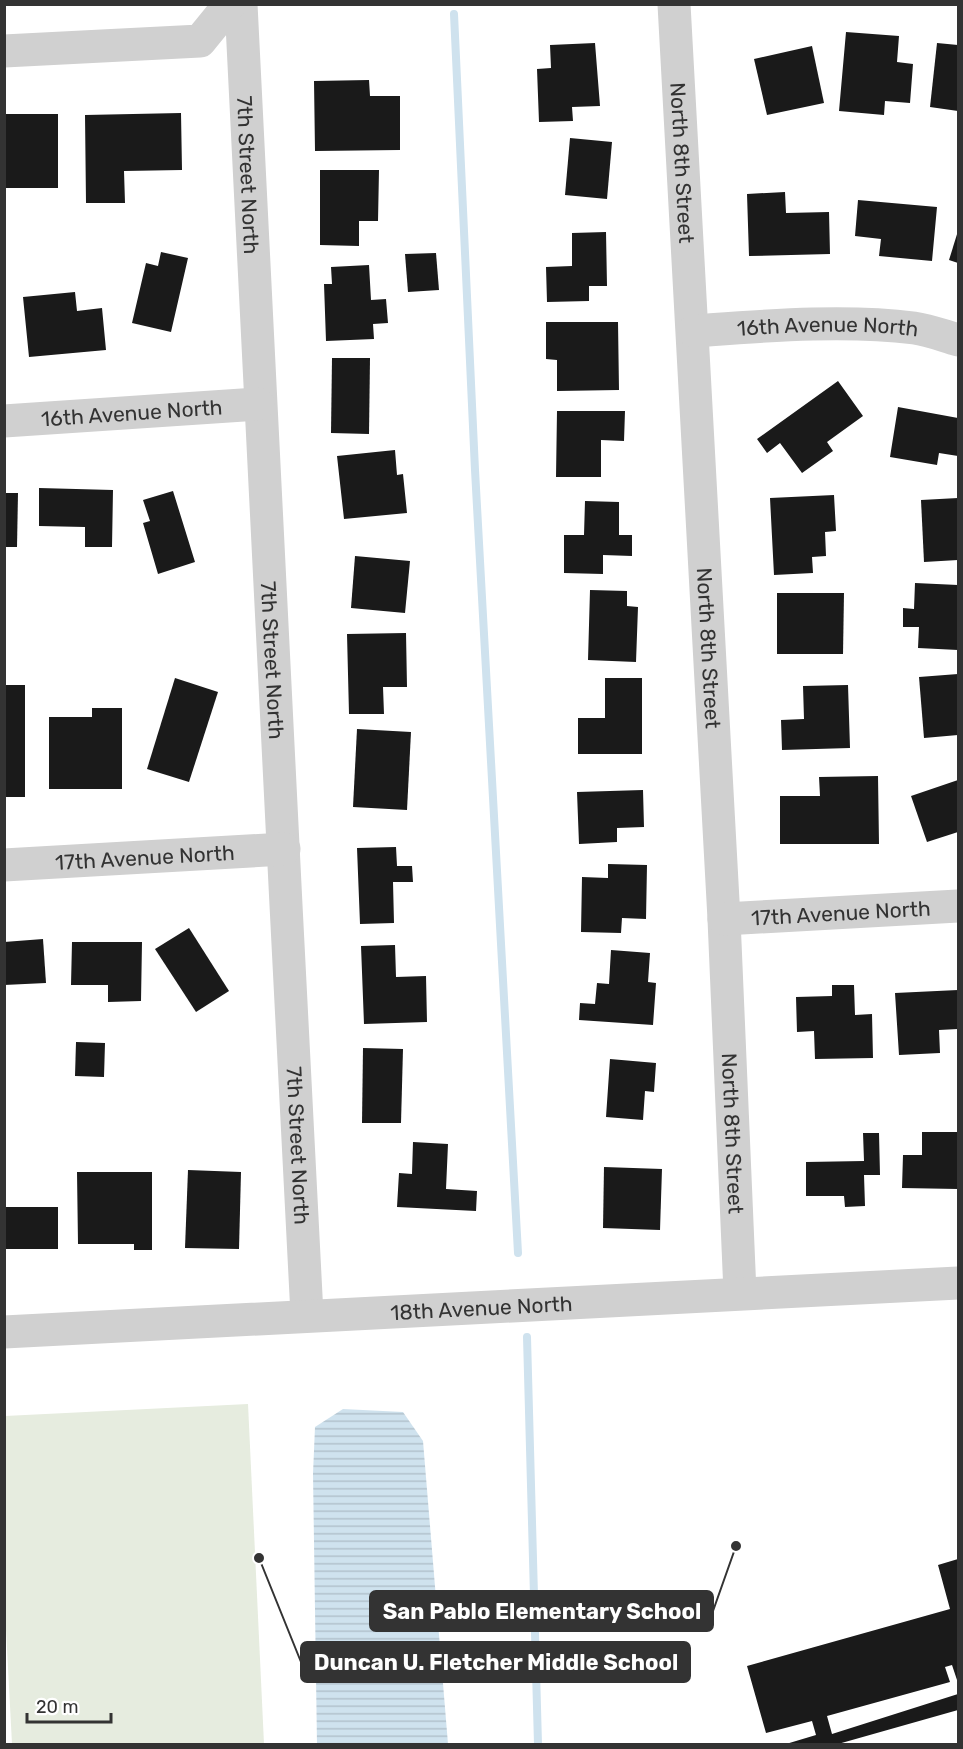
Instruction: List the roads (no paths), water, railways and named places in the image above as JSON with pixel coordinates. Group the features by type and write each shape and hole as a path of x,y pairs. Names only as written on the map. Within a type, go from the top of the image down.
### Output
{"street":[{"path":"4,51 200,40 230,4"},
{"name":"7th Street North","path":"241,4 258,404 285,849 307,1315"},
{"name":"North 8th Street","path":"674,4 694,331 724,919 740,1293"},
{"name":"16th Avenue North","path":"694,331 753,326 875,325 916,328 958,340"},
{"name":"16th Avenue North","path":"4,421 258,404"},
{"name":"17th Avenue North","path":"4,865 285,849"},
{"name":"17th Avenue North","path":"724,919 958,906"},
{"name":"18th Avenue North","path":"4,1332 958,1283"}],"water":[{"path":"343,1409 403,1412 423,1441 448,1744 317,1744 313,1474 315,1427"}],"waterway":[{"path":"454,14 475,470 518,1253"},
{"path":"527,1337 538,1744"}],"place":[{"name":"San Pablo Elementary School","path":"736,1546"},
{"name":"Duncan U. Fletcher Middle School","path":"259,1558"}]}
